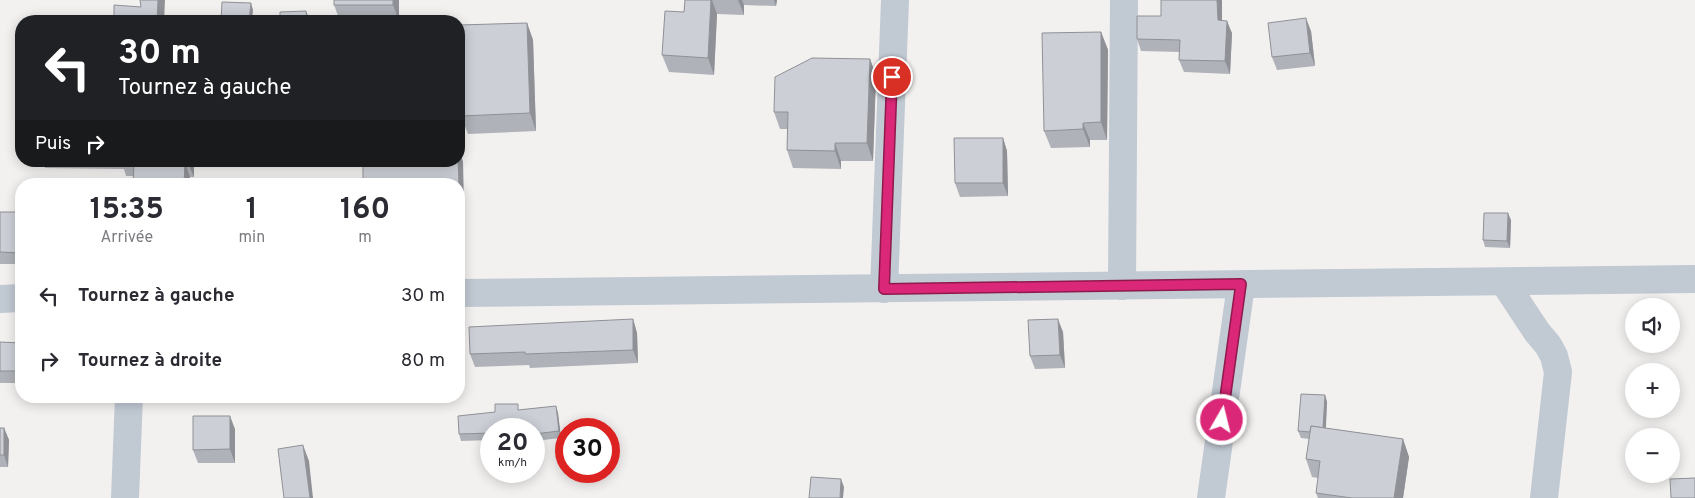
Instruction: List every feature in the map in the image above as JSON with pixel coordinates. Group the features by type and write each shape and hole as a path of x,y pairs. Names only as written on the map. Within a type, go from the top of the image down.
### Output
{"street":[{"path":"884,289 895,0"},
{"path":"1122,286 1124,0"},
{"path":"465,294 1695,280"},
{"path":"1504,282 1548,345 1554,356 1558,372 1544,498"},
{"path":"1211,498 1241,284"},
{"path":"0,299 15,298"},
{"path":"125,498 129,403"}],"building":[{"path":"140,0 158,0 157,15 114,15 114,5 141,7"},
{"path":"334,0 393,0 393,5 334,5"},
{"path":"685,0 711,0 708,58 662,55 665,11 684,12"},
{"path":"1161,0 1217,0 1218,20 1227,21 1225,61 1179,60 1180,40 1137,39 1137,16 1161,16"},
{"path":"222,2 251,3 250,15 221,15"},
{"path":"306,11 306,15 280,15 280,12"},
{"path":"1306,18 1310,53 1272,57 1268,23"},
{"path":"527,23 530,113 465,116 465,25"},
{"path":"1101,32 1101,122 1083,123 1083,129 1044,131 1042,33"},
{"path":"812,58 870,59 867,143 835,143 835,151 787,150 788,112 774,112 775,77"},
{"path":"954,138 1003,138 1003,183 955,183"},
{"path":"134,167 185,167 184,178 133,178"},
{"path":"363,167 458,167 459,178 363,178"},
{"path":"0,212 15,212 15,253 0,252"},
{"path":"1484,213 1508,213 1507,241 1483,240"},
{"path":"633,319 633,350 470,354 469,327"},
{"path":"1058,319 1060,355 1030,356 1028,320"},
{"path":"0,342 15,343 15,371 0,371"},
{"path":"1301,394 1325,395 1323,428 1311,426 1310,432 1298,431"},
{"path":"495,404 518,404 518,410 556,406 557,418 555,418 555,431 545,433 545,418 480,418 480,433 459,434 458,416 495,412"},
{"path":"193,416 230,416 230,449 193,450"},
{"path":"1311,426 1403,439 1394,498 1352,498 1316,493 1320,461 1306,459"},
{"path":"0,428 4,428 4,455 0,455"},
{"path":"303,445 310,498 284,498 278,449"},
{"path":"811,477 841,479 840,498 809,498"},
{"path":"1695,478 1695,498 1671,498 1670,483 1680,483 1680,479"}],"route":[{"path":"892,77 884,289 1241,284 1222,420"}]}
